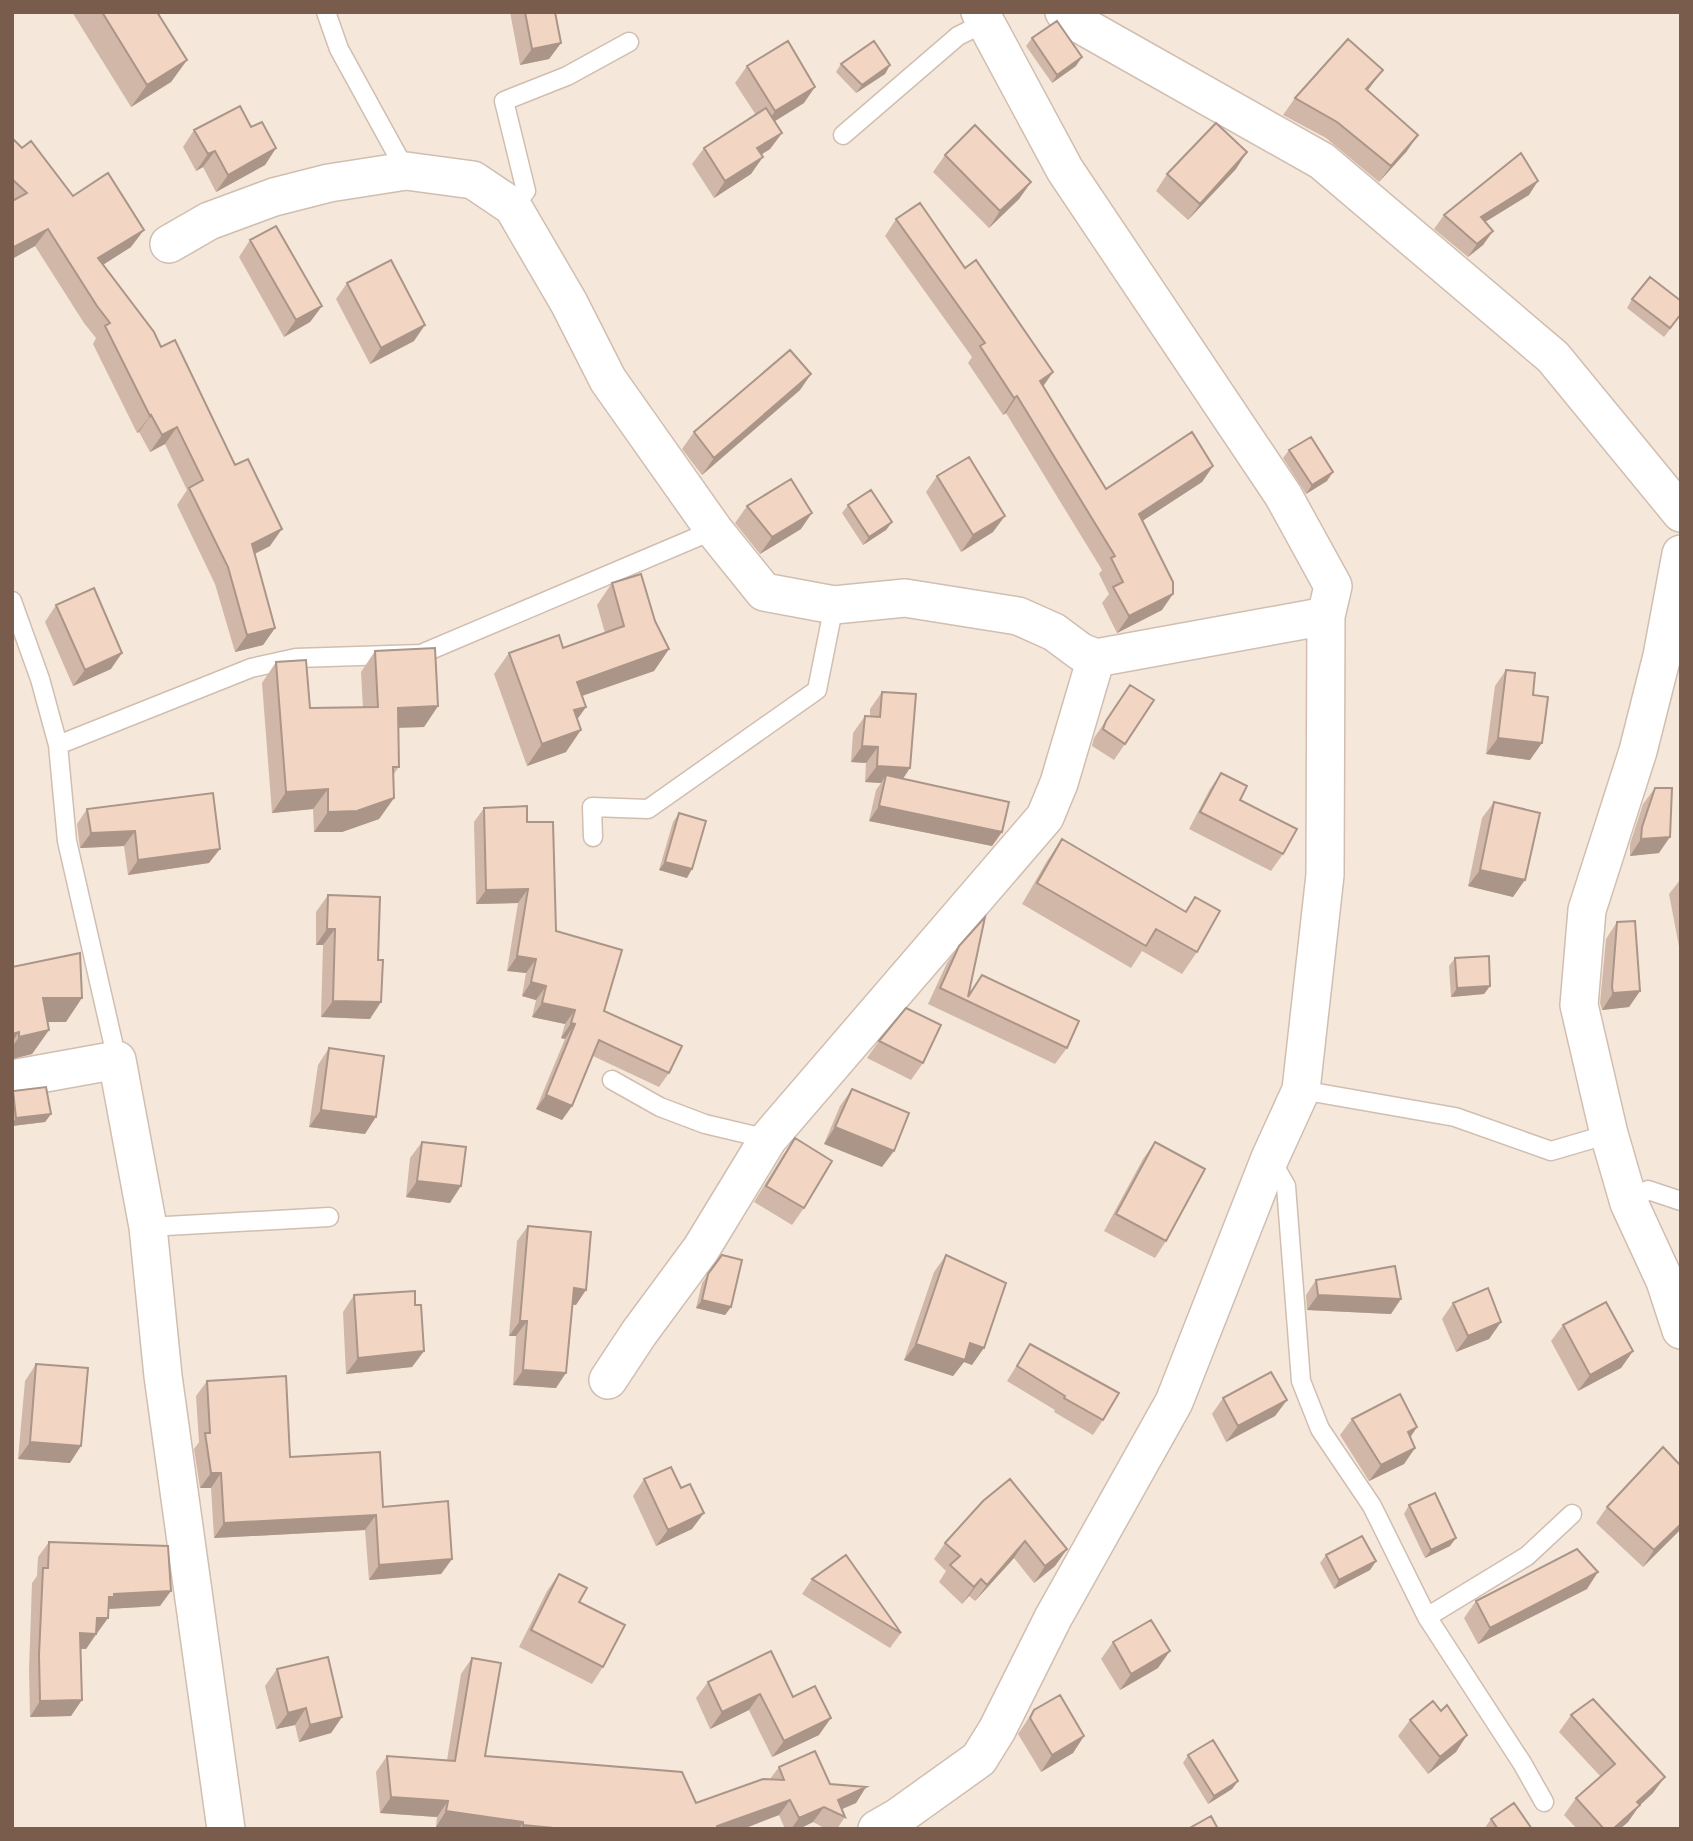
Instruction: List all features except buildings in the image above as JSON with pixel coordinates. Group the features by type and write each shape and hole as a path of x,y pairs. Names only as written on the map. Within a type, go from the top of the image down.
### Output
{"street":[{"path":"1064,12 1083,26 1322,161 1553,356 1681,513"},
{"path":"877,1829 979,1759 998,1730 1053,1618 1174,1402 1270,1158 1301,1090 1325,875 1326,616 1333,586 1283,495 1065,170 982,18"},
{"path":"169,244 209,221 274,197 329,184 406,172 474,180 513,207 569,303 608,380 714,530 764,592 834,605 905,598 1018,616 1054,632 1082,652 1096,658 1326,616"},
{"path":"1681,554 1662,656 1638,751 1587,910 1579,1005 1609,1134 1629,1203 1665,1281 1681,1331"},
{"path":"608,1380 701,1249 768,1139 1045,817 1059,783 1096,658"},
{"path":"12,1079 117,1060 148,1227 163,1376 226,1829"}],"lane":[{"path":"326,12 339,49 406,172"},
{"path":"843,135 982,18"},
{"path":"513,207 526,191 504,101 567,76 629,42"},
{"path":"58,745 251,668 296,658 421,654 714,530"},
{"path":"12,601 40,679 58,745 67,841 117,1060"},
{"path":"593,837 592,807 648,809 817,690 834,605"},
{"path":"612,1080 660,1107 694,1120 768,1139"},
{"path":"1301,1090 1455,1117 1551,1151 1609,1134"},
{"path":"1270,1158 1286,1186 1301,1381 1320,1430 1372,1506 1427,1617 1522,1763 1544,1802"},
{"path":"1629,1203 1648,1190 1681,1201"},
{"path":"148,1227 328,1217"},
{"path":"1427,1617 1527,1556 1572,1514"}],"shaded area":[{"path":"12,12 1681,12 1681,1829 12,1829"}]}
